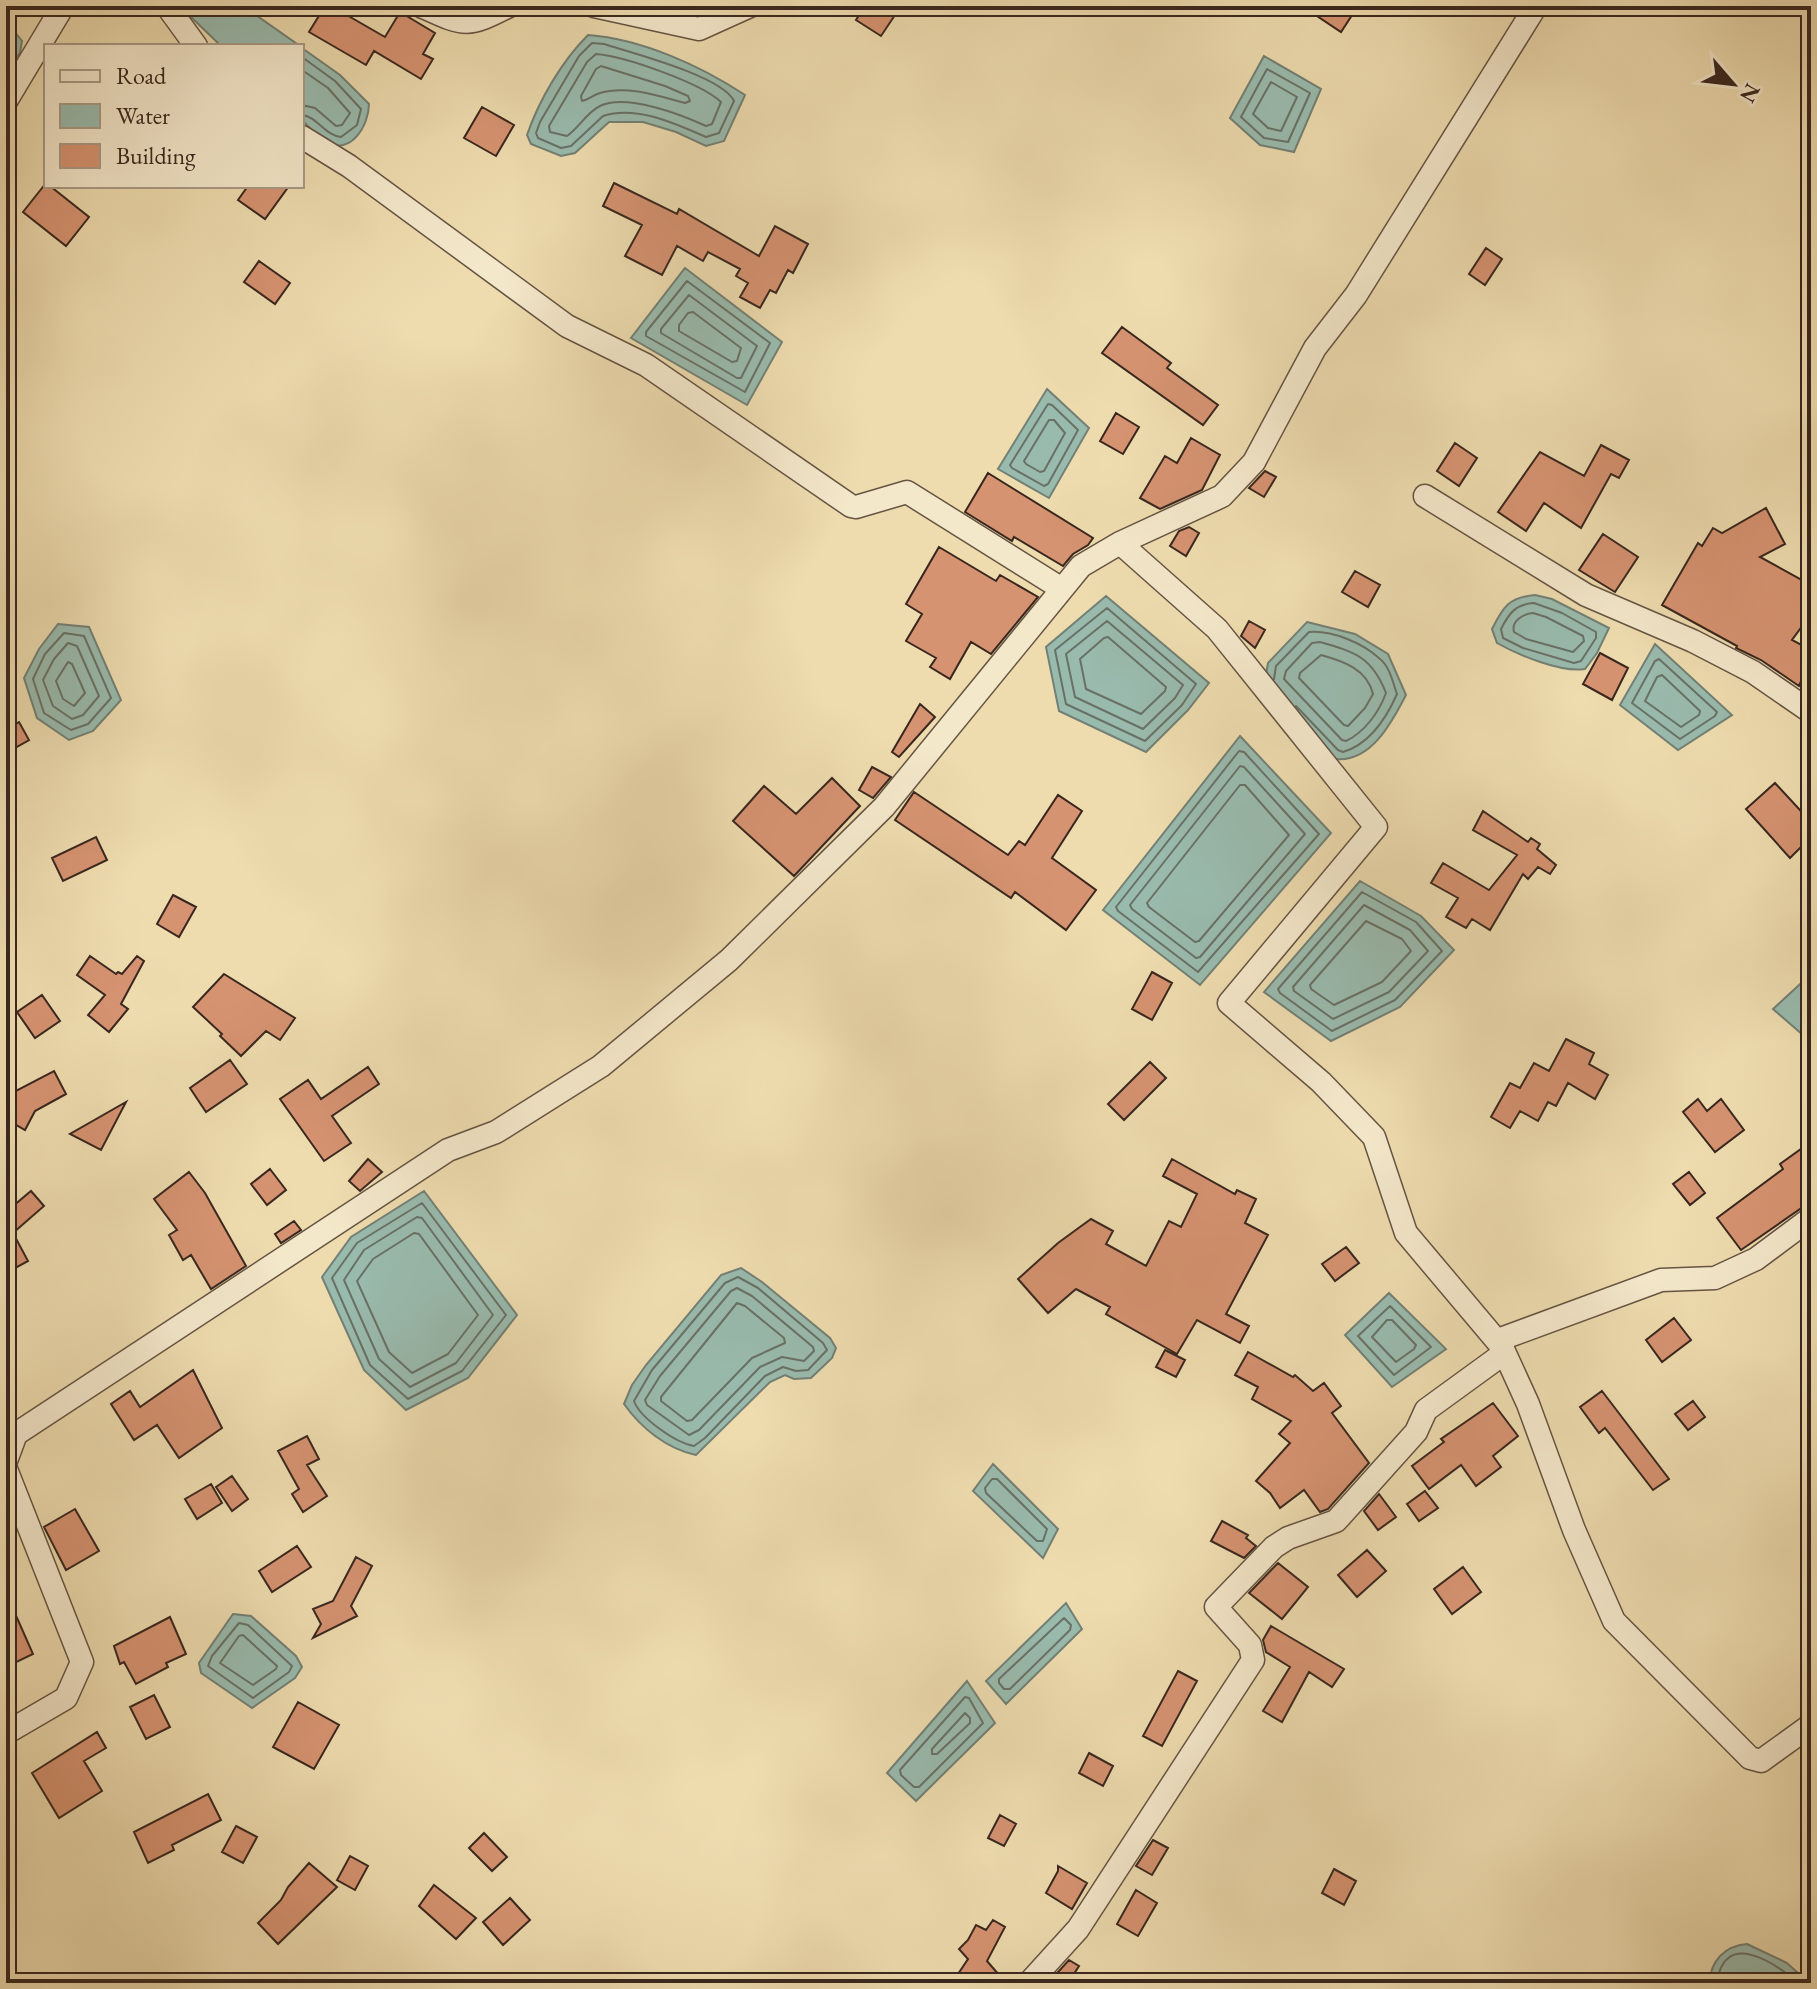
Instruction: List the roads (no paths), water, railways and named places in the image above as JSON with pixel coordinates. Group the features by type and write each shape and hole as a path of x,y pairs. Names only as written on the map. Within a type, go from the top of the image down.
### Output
{"street":[{"path":"6,101 63,6"},
{"path":"167,6 195,44"},
{"path":"421,6 466,24 509,6"},
{"path":"594,6 699,29 750,6"},
{"path":"6,1461 16,1434 448,1150 496,1132 601,1066 741,949 884,807 1081,566 1120,543 1222,496 1254,462 1315,348 1356,295 1536,6"},
{"path":"304,138 349,166 567,326 646,365 851,506 907,492 1062,589"},
{"path":"1425,496 1586,595 1693,641 1753,672 1811,712"},
{"path":"1120,543 1217,629 1376,827 1229,1003 1321,1082 1374,1137 1406,1233 1501,1347 1528,1404 1574,1530 1614,1621 1750,1758 1761,1761 1811,1725"},
{"path":"1029,1983 1078,1929 1253,1660 1250,1645 1216,1607 1274,1547 1288,1538 1336,1521 1416,1432 1426,1410 1501,1347 1661,1280 1715,1278 1756,1259 1811,1218"},
{"path":"6,1469 82,1662 66,1698 6,1733"}],"water":[{"path":"189,6 243,6 297,44 219,44 189,15"},
{"path":"6,21 22,41 20,53 6,70"},
{"path":"588,35 650,48 710,74 745,95 724,141 706,146 676,132 643,122 609,122 575,153 561,156 531,144 527,135 545,95 560,69"},
{"path":"304,49 340,75 369,104 366,121 351,142 335,145 316,135 304,122"},
{"path":"1264,56 1321,89 1294,152 1260,145 1230,118"},
{"path":"685,268 782,342 747,405 631,338"},
{"path":"1047,389 1089,428 1049,498 998,469"},
{"path":"1535,595 1552,599 1609,628 1585,669 1553,666 1497,643 1492,629 1504,609 1519,598"},
{"path":"1106,596 1209,683 1188,710 1146,752 1059,711 1046,647"},
{"path":"1307,622 1355,634 1388,654 1406,695 1379,739 1370,748 1348,759 1335,759 1264,685 1268,663"},
{"path":"58,624 89,627 121,700 93,731 69,740 37,718 24,678 39,649"},
{"path":"1655,644 1732,715 1678,750 1620,705"},
{"path":"1240,736 1331,833 1200,985 1103,910"},
{"path":"1360,881 1421,916 1454,950 1400,1007 1331,1041 1264,992"},
{"path":"1811,974 1811,1042 1773,1009"},
{"path":"424,1191 517,1315 468,1378 406,1410 364,1370 322,1277 351,1237"},
{"path":"741,1268 830,1338 836,1348 832,1358 811,1378 794,1379 785,1375 770,1382 696,1455 675,1448 656,1436 624,1404 646,1365 721,1275"},
{"path":"1389,1293 1446,1349 1392,1387 1345,1335"},
{"path":"993,1464 1058,1529 1043,1558 973,1491"},
{"path":"1066,1603 1082,1629 1006,1704 986,1681"},
{"path":"233,1614 251,1616 296,1656 302,1667 295,1678 252,1708 201,1673 199,1663"},
{"path":"967,1681 995,1723 916,1801 887,1773"},
{"path":"1747,1944 1787,1963 1809,1983 1709,1983 1720,1956 1725,1951"}]}
